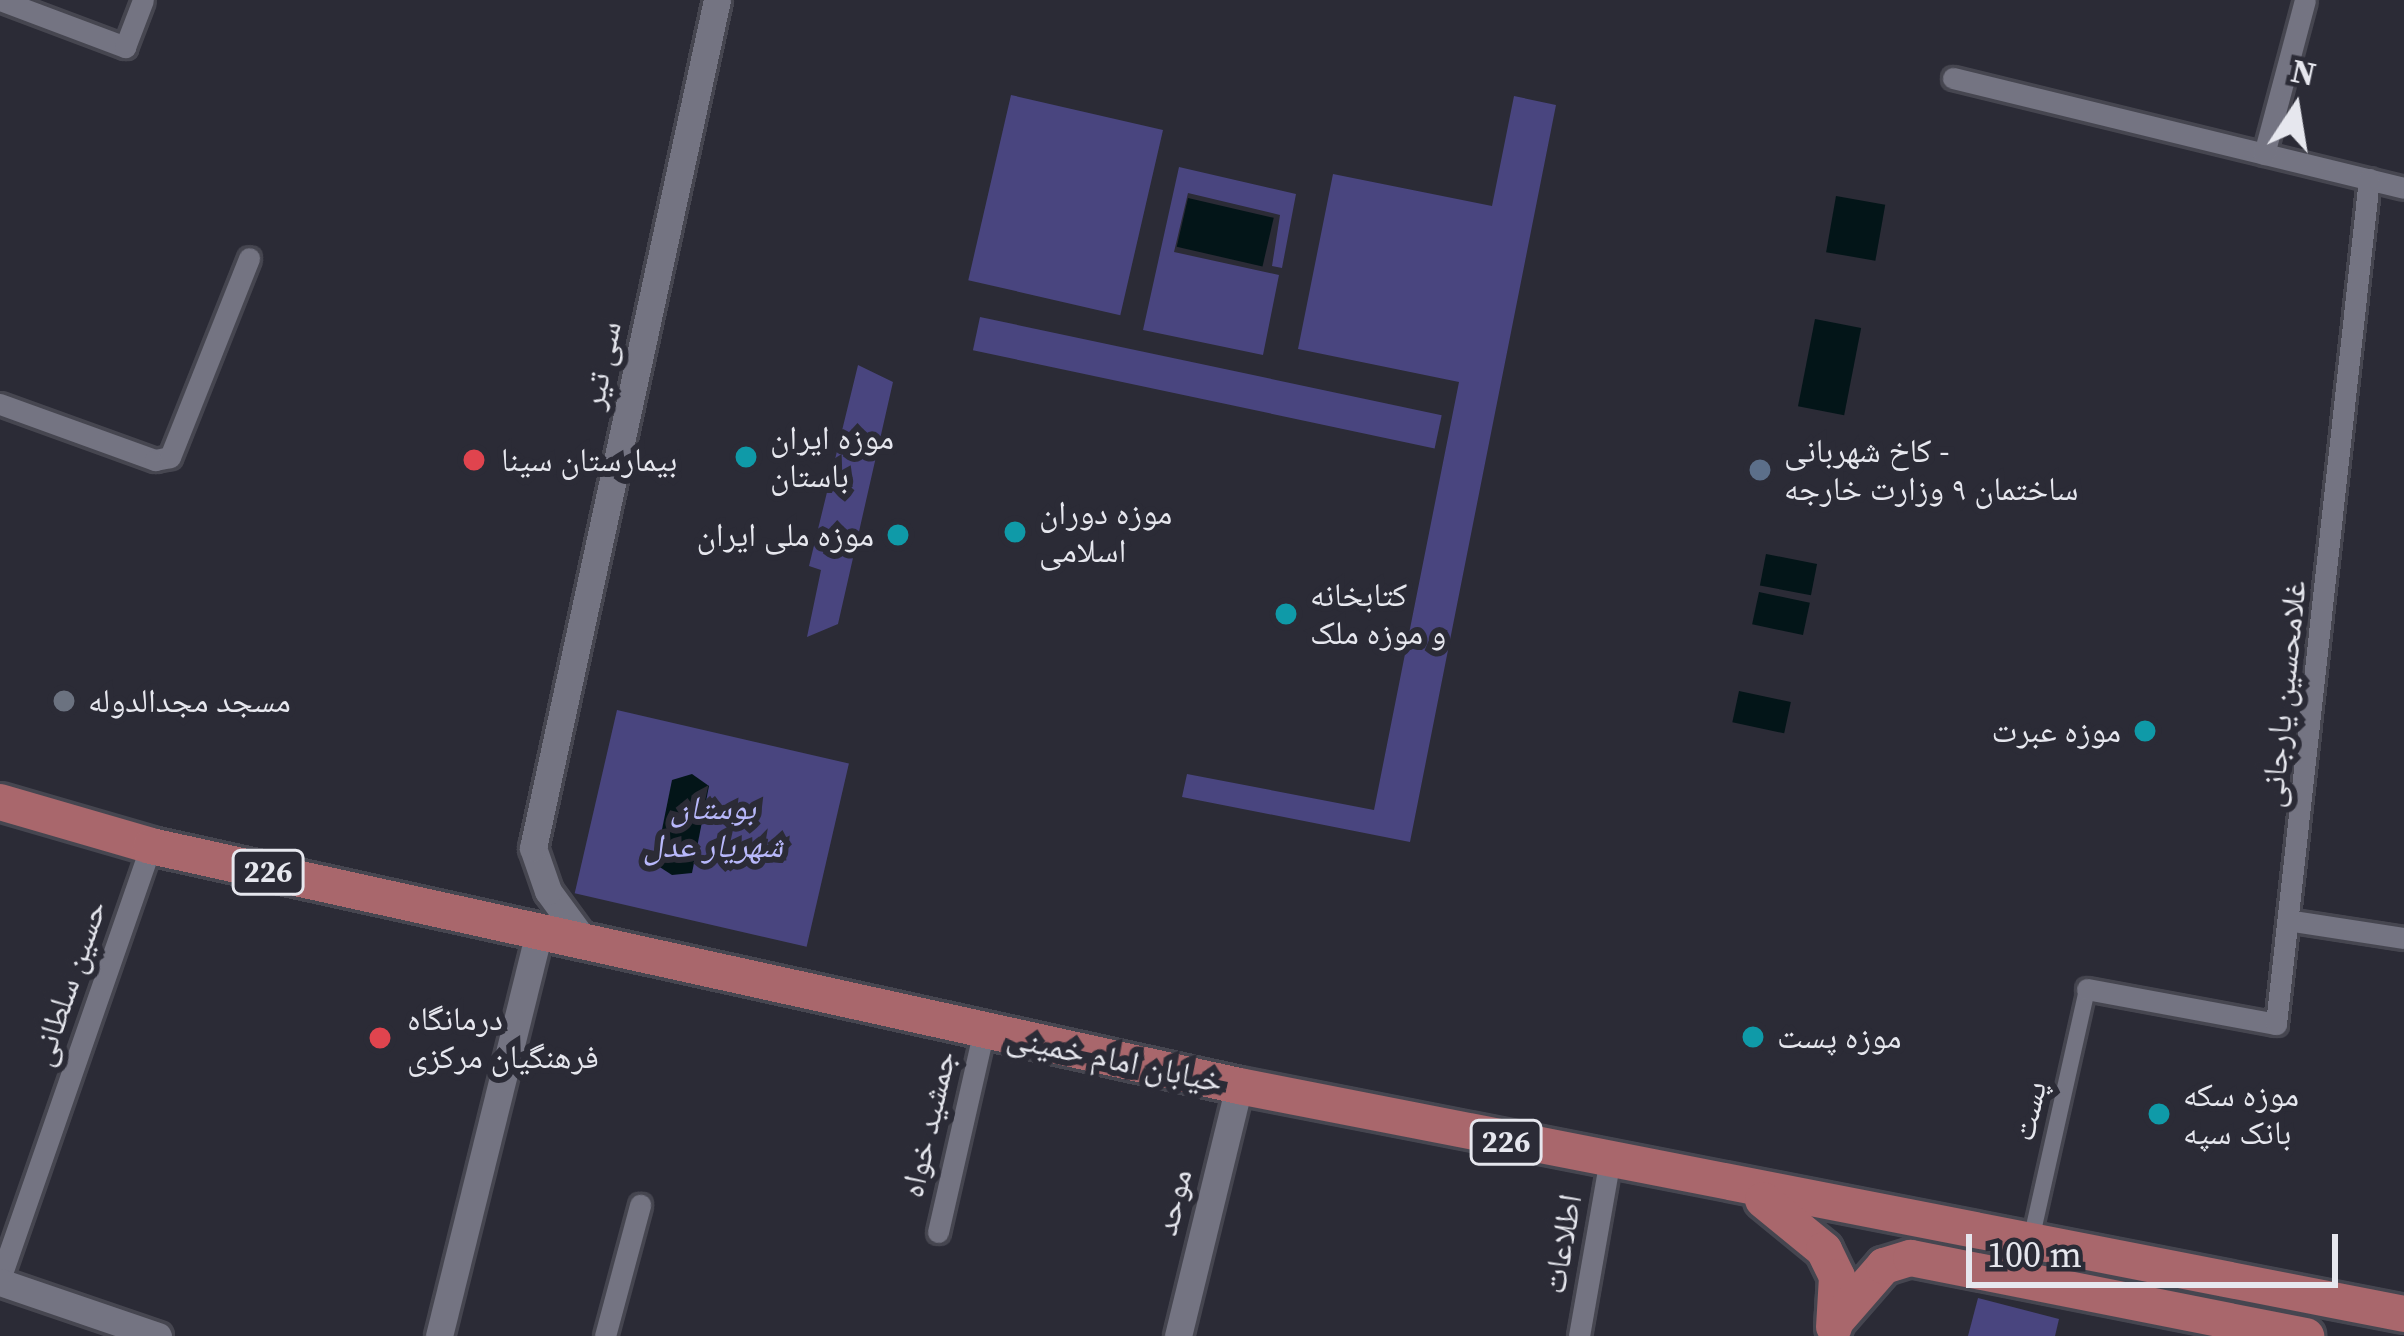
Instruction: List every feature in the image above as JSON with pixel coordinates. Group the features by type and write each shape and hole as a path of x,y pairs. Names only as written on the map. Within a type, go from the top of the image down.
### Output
{"main road":[{"name":"خیابان امام خمینی","path":"0,802 151,846 1247,1088 1756,1193 2404,1314"},
{"path":"1756,1193 1824,1250 1837,1277 1834,1329"},
{"path":"1834,1329 1884,1266 1911,1258 2306,1336"}],"street":[{"path":"0,1 124,47 143,0"},
{"name":"سی تیر","path":"586,943 548,890 533,848 717,0"},
{"path":"2264,154 2305,0"},
{"path":"1953,78 2404,188"},
{"name":"غلامحسین یارجانی","path":"2087,989 2276,1024 2293,921 2368,179"},
{"path":"0,404 155,460 170,457 248,258"},
{"name":"حسین سلطانی","path":"0,1281 151,846"},
{"path":"2293,921 2404,938"},
{"path":"439,1336 539,932"},
{"name":"پست","path":"2030,1245 2087,989"},
{"name":"جمشید خواه","path":"938,1232 984,1030"},
{"path":"1196,1336 1247,1088"},
{"name":"موحد","path":"1178,1336 1247,1088"},
{"name":"اطلاعات","path":"1579,1336 1609,1163"},
{"path":"604,1336 640,1205"},
{"path":"0,1281 158,1336"}],"green space":[{"path":"1011,95 1163,130 1120,315 968,280"},
{"path":"1514,96 1556,105 1410,842 1182,797 1187,774 1374,810 1459,382 1298,349 1333,174 1492,206"},
{"path":"1179,167 1296,194 1282,268 1272,266 1280,215 1188,193 1174,252 1279,275 1263,355 1143,330"},
{"path":"980,317 1442,415 1435,448 973,350"},
{"path":"858,365 893,382 838,624 807,637 821,570 809,566"},
{"name":"بوستان شهریار عدل","path":"617,710 849,764 807,947 575,893"},
{"path":"1978,1298 2059,1319 2055,1336 1968,1336"}],"shaded area":[{"path":"1836,196 1885,205 1875,261 1826,252"},
{"path":"1188,198 1274,218 1262,267 1177,247"},
{"path":"1815,319 1861,328 1844,415 1798,406"},
{"path":"1766,554 1817,564 1811,595 1760,585"},
{"path":"1759,592 1810,603 1803,635 1752,624"},
{"path":"1739,691 1791,702 1784,733 1732,722"},
{"path":"692,774 709,786 692,873 672,875 655,864 672,780"}],"place":[{"name":"موزه ایران باستان","path":"746,457"},
{"name":"بیمارستان سینا","path":"474,460"},
{"name":"کاخ شهربانی - ساختمان ۹ وزارت خارجه","path":"1760,470"},
{"name":"موزه دوران اسلامی","path":"1015,532"},
{"name":"موزه ملی ایران","path":"898,535"},
{"name":"کتابخانه و موزه ملک","path":"1286,614"},
{"name":"مسجد مجدالدوله","path":"64,701"},
{"name":"موزه عبرت","path":"2145,731"},
{"name":"موزه پست","path":"1753,1037"},
{"name":"درمانگاه فرهنگیان مرکزی","path":"380,1038"},
{"name":"موزه سکه بانک سپه","path":"2159,1114"}]}
